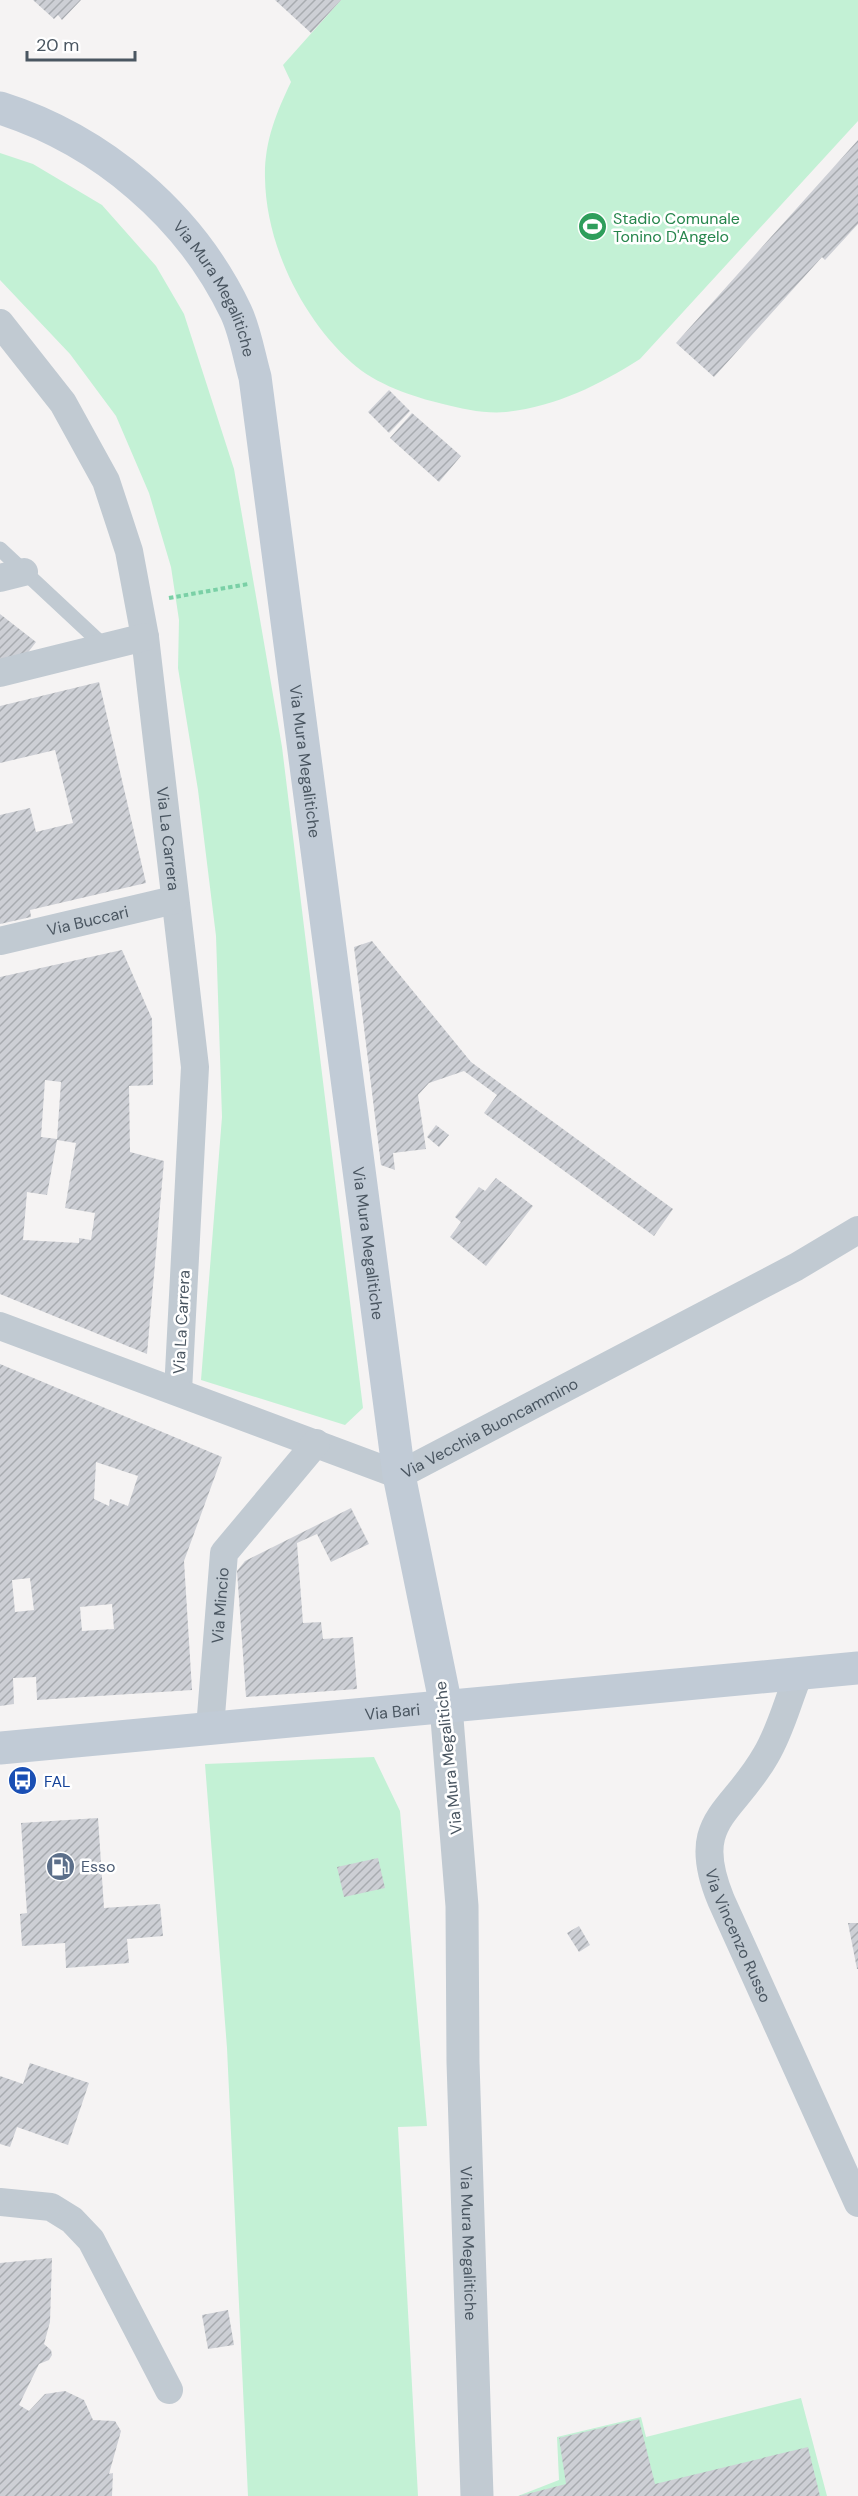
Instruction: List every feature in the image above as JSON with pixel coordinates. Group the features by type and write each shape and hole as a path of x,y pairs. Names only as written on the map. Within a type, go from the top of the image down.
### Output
{"main road":[{"name":"Via Mura Megalitiche","path":"0,108 72,139 119,168 164,208 216,278 236,313 255,377 399,1475 446,1706"},
{"name":"Via Bari","path":"0,1748 858,1668"}],"street":[{"name":"Via La Carrera","path":"0,323 63,403 106,481 129,551 146,637 174,900 195,1067 178,1391"},
{"path":"0,673 146,637"},
{"name":"Via Buccari","path":"0,941 174,900"},
{"name":"Via Vecchia Buoncammino","path":"0,1326 399,1475 796,1267 858,1230"},
{"name":"Via Mincio","path":"210,1728 224,1553 316,1443"},
{"name":"Via Vincenzo Russo","path":"799,1674 766,1756 719,1816 710,1833 708,1854 710,1875 858,2203"},
{"name":"Via Mura Megalitiche","path":"446,1706 462,1906 463,2062 477,2496"},
{"path":"0,2202 51,2207 72,2220 92,2240 169,2390"}],"lane":[{"path":"0,549 12,575 105,646"}],"path":[{"path":"139,603 281,578"}],"green space":[{"name":"Stadio Comunale Tonino D'Angelo","path":"341,0 858,0 858,121 640,359 593,386 542,405 506,412 474,411 450,406 395,389 361,371 352,363 317,325 303,302 290,279 272,229 267,203 265,165 272,128 291,82 283,65"},
{"path":"0,153 33,164 102,205 156,266 184,314 234,469 282,747 363,1408 345,1425 201,1380 222,1117 216,936 198,790 178,668 179,620 171,567 149,493 116,416 70,354 0,280"},
{"path":"374,1757 400,1811 427,2126 398,2127 418,2496 248,2496 227,2048 205,1764"},
{"path":"801,2398 827,2496 518,2496 559,2480 557,2437 641,2417 646,2437"}],"building":[{"path":"33,0 81,0 62,20 58,15 54,19"},
{"path":"275,0 341,0 311,33"},
{"path":"858,140 858,224 825,260 822,257 714,377 676,343"},
{"path":"389,390 410,411 389,433 368,412"},
{"path":"412,413 461,456 439,482 390,438"},
{"path":"0,614 36,642 23,659 0,663"},
{"path":"99,682 146,883 30,910 31,917 0,924 0,815 30,808 36,832 73,823 55,750 0,763 0,706"},
{"path":"372,941 471,1062 673,1209 654,1236 484,1113 497,1095 464,1071 429,1083 418,1095 426,1149 393,1153 395,1170 381,1165 354,947"},
{"path":"122,950 152,1019 153,1085 129,1086 130,1152 164,1161 147,1354 0,1294 0,977","holes":["45,1080 61,1082 57,1139 41,1137","57,1140 76,1143 65,1208 95,1213 91,1240 79,1238 79,1243 23,1240 27,1192 47,1195"]},
{"path":"436,1125 449,1135 439,1147 427,1137"},
{"path":"496,1178 533,1206 486,1266 450,1237 461,1222 455,1217 479,1187 485,1191"},
{"path":"0,1364 222,1457 184,1561 192,1690 37,1700 36,1677 13,1678 14,1704 0,1706","holes":["96,1462 138,1476 128,1506 110,1499 109,1506 94,1499","30,1578 34,1610 15,1612 12,1580","112,1604 114,1629 82,1631 80,1607"]},
{"path":"351,1508 369,1544 331,1562 317,1534 297,1543 303,1623 321,1622 323,1639 353,1637 357,1689 246,1697 237,1571 245,1561"},
{"path":"98,1818 104,1908 160,1904 163,1936 127,1939 129,1963 66,1968 65,1943 22,1946 20,1914 27,1913 21,1823"},
{"path":"378,1858 385,1888 344,1897 337,1867"},
{"path":"848,1923 858,1923 858,1969 857,1969"},
{"path":"579,1926 590,1945 579,1952 567,1933"},
{"path":"30,2063 89,2083 68,2145 17,2127 10,2147 0,2144 0,2076 23,2084"},
{"path":"52,2258 50,2322 44,2344 51,2350 52,2355 49,2360 39,2364 19,2405 29,2411 45,2394 65,2391 84,2400 93,2420 115,2421 121,2431 109,2474 113,2473 112,2496 0,2496 0,2263"},
{"path":"228,2310 234,2345 208,2349 202,2315"},
{"path":"639,2419 655,2484 808,2447 820,2496 519,2496 566,2484 559,2438"}],"place":[{"name":"Stadio Comunale Tonino D'Angelo","path":"592,227"},
{"name":"FAL","path":"23,1781"},
{"name":"Esso","path":"60,1866"}]}
